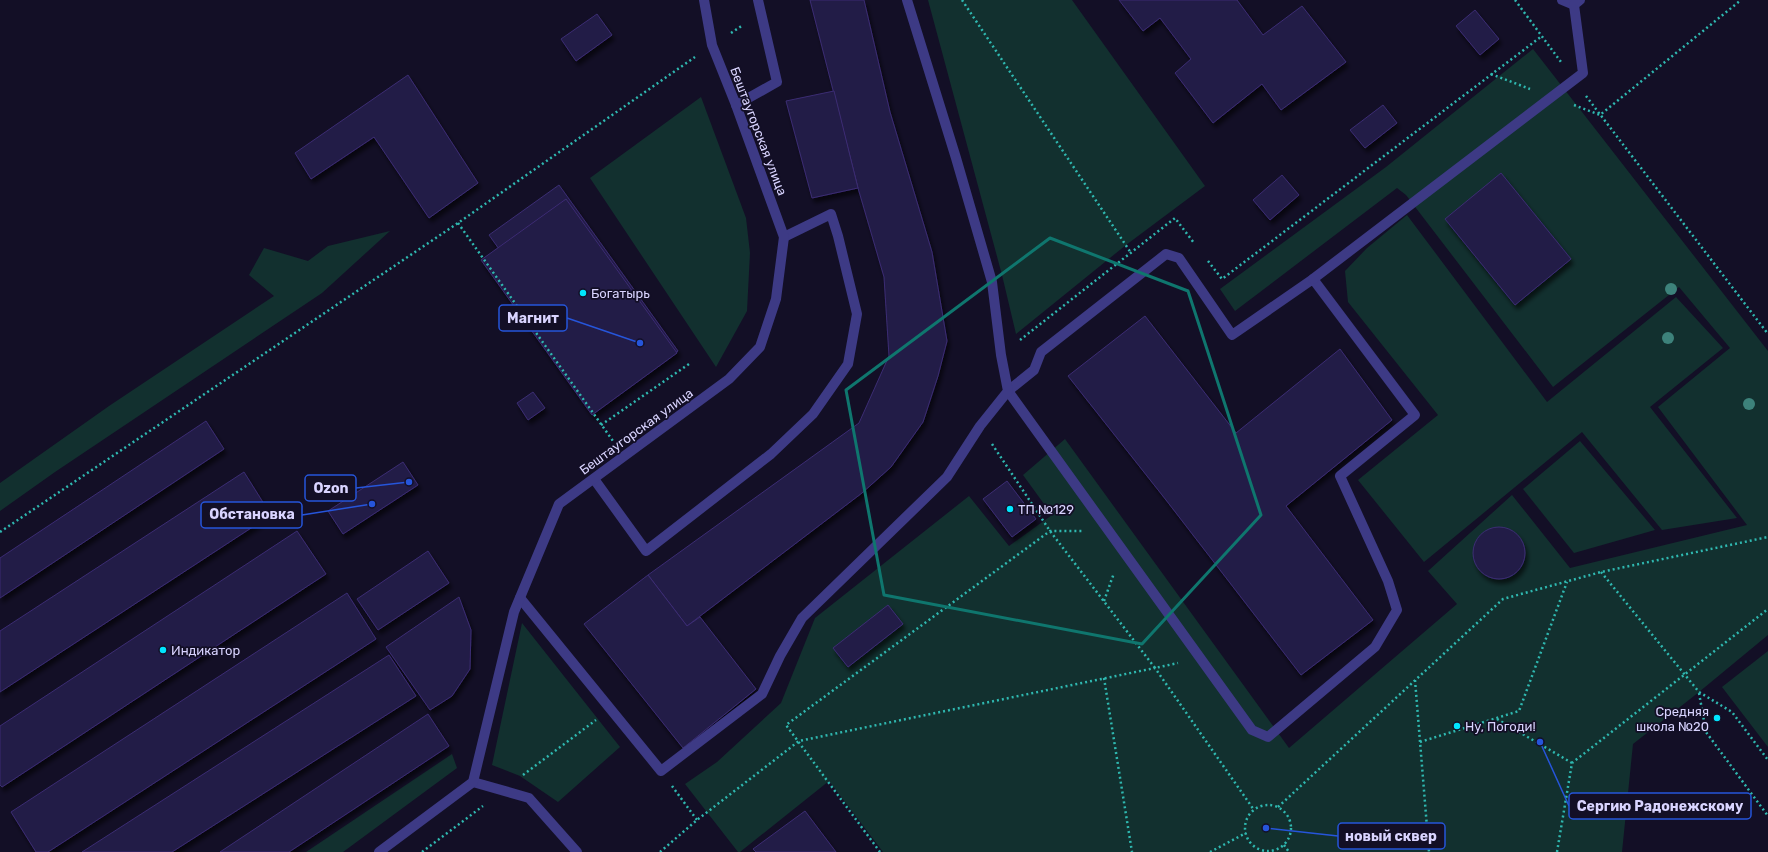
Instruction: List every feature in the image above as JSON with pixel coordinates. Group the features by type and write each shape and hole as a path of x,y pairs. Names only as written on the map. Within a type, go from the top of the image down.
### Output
{"street":[{"name":"Бештаугорская улица","path":"474,782 514,612 559,504 729,379 760,347 776,299 784,237 736,104 712,45 704,0"},
{"path":"736,104 777,82 758,0"},
{"path":"907,0 956,158 992,282 1001,355 1008,391 1252,730 1268,737 1375,647 1397,610 1388,580 1340,476 1415,415 1312,279"},
{"path":"520,598 661,772 762,694 780,656 802,618 947,477 980,426 1008,391 1034,370 1041,352 1166,254 1179,258 1232,335 1312,279 1583,73 1577,2 1562,0"},
{"path":"594,479 646,551 771,454 812,414 848,364 857,314 838,236 831,214 784,237"},
{"path":"379,852 474,782 529,798 577,852"}],"path":[{"path":"962,0 1131,253"},
{"path":"1515,0 1600,115 1768,334"},
{"path":"1600,115 1741,0"},
{"path":"0,532 458,223 712,45 749,22"},
{"path":"1208,261 1222,279 1542,36"},
{"path":"1001,355 1175,218 1198,248"},
{"path":"458,223 623,457"},
{"path":"601,425 689,364"},
{"path":"980,426 1050,531 1156,668 1254,810"},
{"path":"880,852 786,725 1050,531"},
{"path":"1278,807 1503,599 1601,572 1768,537"},
{"path":"1601,572 1699,692 1732,712 1768,760"},
{"path":"1420,742 1519,711 1567,582"},
{"path":"1557,852 1572,763 1768,609"},
{"path":"660,852 697,820 799,742 1200,658"},
{"path":"1104,678 1132,852"},
{"path":"1414,680 1429,852"},
{"path":"1699,692 1706,732 1768,816"},
{"path":"1497,719 1572,763"},
{"path":"661,772 697,820"},
{"path":"1265,805 1278,807 1284,811 1291,824 1288,839 1284,845 1271,851 1257,848 1252,844 1246,833 1246,820 1254,810 1265,805"},
{"path":"1210,852 1246,833"},
{"path":"1284,845 1289,852"}],"highlighted area":[{"path":"1050,238 1188,291 1261,515 1142,644 884,595 846,390"}],"green space":[{"path":"928,0 1072,0 1205,186 1126,245 1016,334 1002,275"},
{"path":"1533,49 1768,351 1768,635 1633,744 1622,852 883,852 829,781 740,852 738,852 685,784 717,762 781,703 815,618 969,496 1009,546 1052,515 1023,475 1065,439 1289,748 1457,604 1428,571 1512,495 1570,568 1747,525 1658,407 1730,348 1679,287 1553,387 1406,195 1397,188 1235,311 1220,289 1386,167"},
{"path":"701,97 746,218 750,253 747,311 716,367 590,178"},
{"path":"1407,215 1547,402 1676,297 1723,348 1650,407 1737,518 1662,530 1582,432 1424,562 1358,480 1438,415 1348,302 1345,271 1367,248"},
{"path":"390,231 322,293 55,472 0,511 0,483 109,406 274,296 249,275 264,248 308,261 328,246"},
{"path":"1580,441 1655,530 1574,553 1523,489"},
{"path":"522,623 620,747 558,802 520,776 492,765"},
{"path":"1768,651 1768,747 1722,687"},
{"path":"452,754 457,768 343,852 306,852"}],"building":[{"path":"810,0 864,0 890,112 932,252 947,341 938,376 923,422 891,467 862,493 687,626 648,575 859,423 889,356 884,277 858,188"},
{"path":"1119,0 1237,0 1263,35 1302,6 1346,62 1281,110 1262,84 1213,123 1175,73 1191,59 1160,18 1143,31"},
{"path":"1475,10 1499,39 1480,55 1456,26"},
{"path":"597,14 612,35 576,61 561,39"},
{"path":"408,75 478,183 429,218 374,137 311,179 295,153"},
{"path":"834,91 858,188 812,198 786,101"},
{"path":"1383,105 1397,123 1365,148 1350,130"},
{"path":"1501,173 1571,259 1515,305 1445,219"},
{"path":"1282,175 1299,195 1270,220 1253,200"},
{"name":"Богатырь","path":"559,185 678,351 608,401 489,235"},
{"name":"Богатырь","path":"566,199 677,353 592,415 481,260"},
{"path":"1145,316 1236,433 1340,349 1392,420 1286,506 1373,620 1301,675 1068,376"},
{"path":"533,392 545,408 528,420 517,403"},
{"path":"206,421 224,449 0,598 0,558"},
{"path":"403,462 418,485 343,534 328,511"},
{"path":"244,472 271,515 0,692 0,631"},
{"name":"ТП №129","path":"1007,481 1036,519 1012,537 983,499"},
{"path":"1494,527 1504,527 1518,534 1525,548 1525,558 1518,572 1504,579 1494,579 1484,575 1477,568 1473,558 1473,548 1477,538 1484,531"},
{"name":"Индикатор","path":"297,531 326,574 2,787 0,785 0,726"},
{"path":"428,551 449,583 378,630 357,599"},
{"path":"648,575 687,626 700,617 756,689 683,748 584,624"},
{"path":"347,593 376,639 48,852 36,852 11,812"},
{"path":"459,597 471,630 470,669 452,696 430,710 386,647"},
{"path":"888,605 903,624 848,667 833,648"},
{"path":"389,655 416,696 172,852 82,852"},
{"path":"428,714 449,746 289,852 220,852"},
{"path":"805,811 836,852 756,852 753,849"}],"place":[{"name":"Богатырь","path":"583,293"},
{"name":"Магнит","path":"640,343"},
{"name":"Ozon","path":"409,482"},
{"name":"Обстановка","path":"372,504"},
{"name":"ТП №129","path":"1010,509"},
{"name":"Индикатор","path":"163,650"},
{"name":"Средняя школа №20","path":"1717,718"},
{"name":"Ну, Погоди!","path":"1457,726"},
{"name":"Сергию Радонежскому","path":"1540,742"},
{"name":"новый сквер","path":"1266,828"}]}
